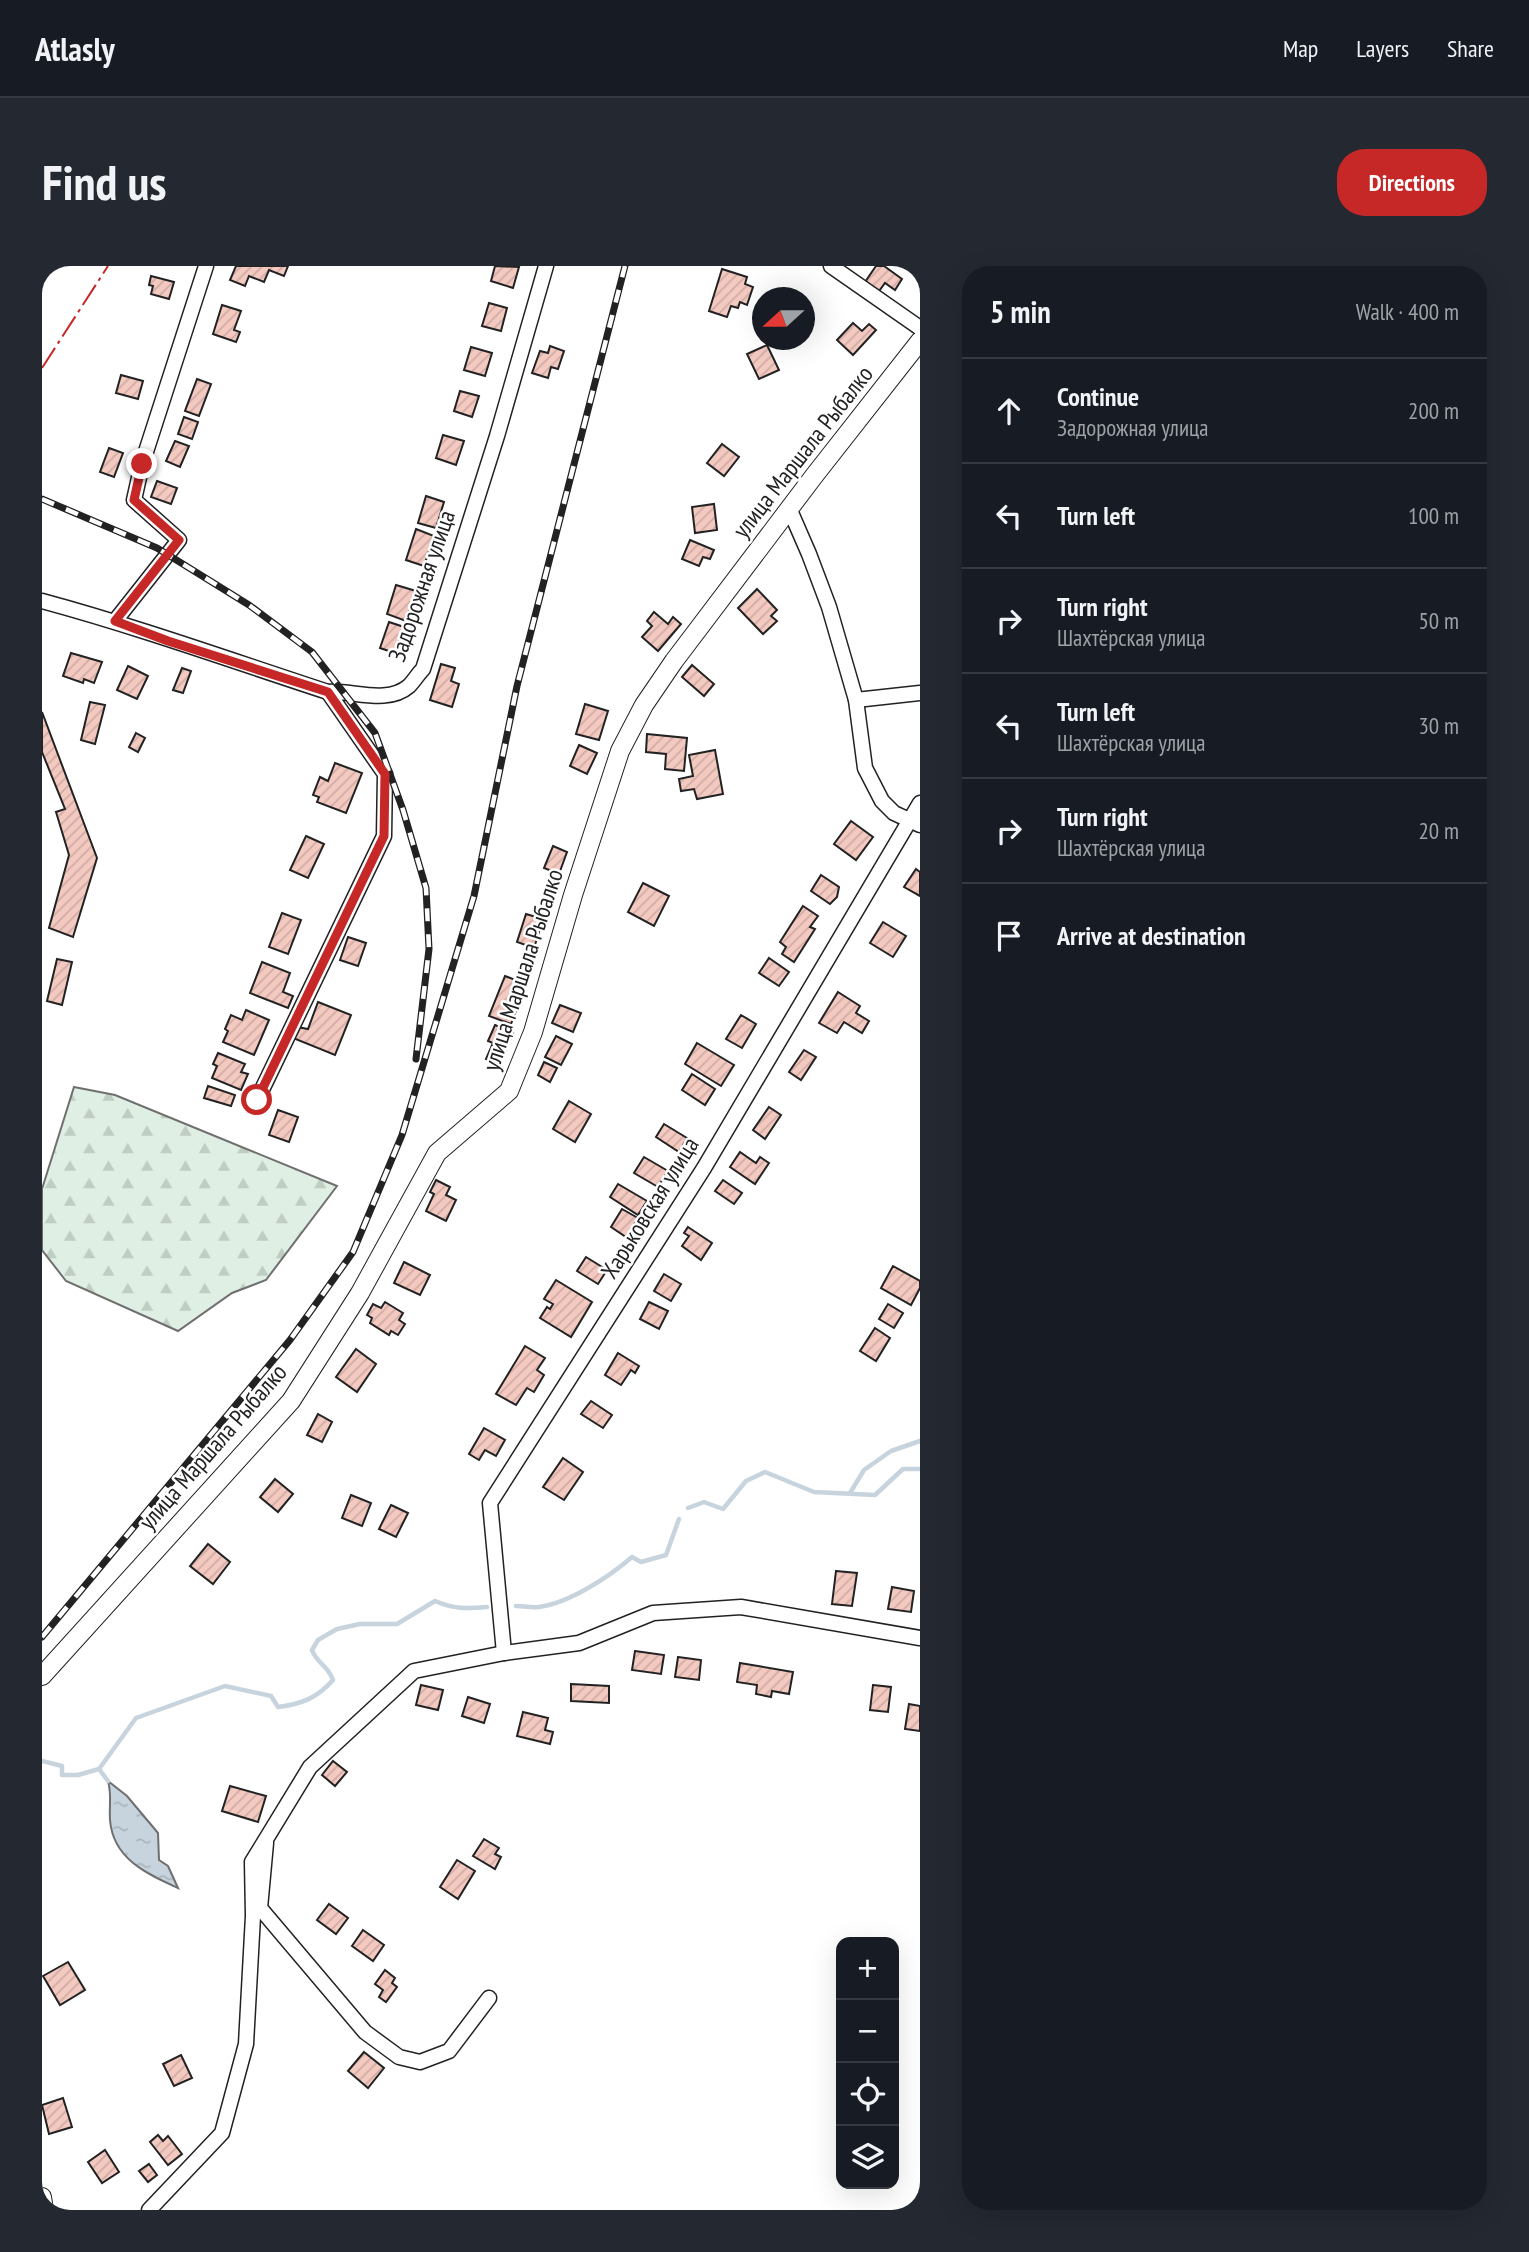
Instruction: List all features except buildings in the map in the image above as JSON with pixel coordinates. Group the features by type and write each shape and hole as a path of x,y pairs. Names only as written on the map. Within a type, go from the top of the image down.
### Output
{"street":[{"path":"115,621 179,540 134,500 142,464 206,266"},
{"name":"Задорожная улица","path":"42,601 115,621 168,641 328,692 343,691 368,697 407,688 422,669 497,436 547,266"},
{"path":"831,266 920,328"},
{"name":"улица Маршала Рыбалко","path":"42,1675 291,1401 360,1293 437,1153 509,1091 533,1032 573,895 620,751 644,705 789,508 920,341"},
{"path":"789,508 829,607 856,699 865,768 882,801 894,813 915,822"},
{"path":"257,1100 384,836 385,774 328,692"},
{"path":"856,699 920,693"},
{"name":"Харьковская улица","path":"504,1653 490,1503 704,1168 915,822 920,803"},
{"path":"149,2210 222,2133 246,2044 253,1916 252,1862 310,1767 414,1671 504,1653 579,1643 653,1614 741,1607 920,1638"},
{"path":"267,1835 260,1908 365,2032 399,2057 420,2062 449,2051 489,1998"},
{"path":"42,2197 44,2210"}],"green space":[{"path":"74,1087 115,1095 337,1186 266,1280 232,1293 178,1331 66,1281 42,1250 42,1189"}],"water":[{"path":"108,1781 127,1796 158,1833 159,1860 168,1866 178,1888 144,1871 125,1855 118,1845 110,1820"}],"waterway":[{"path":"850,1493 864,1470 891,1451 920,1441"},
{"path":"688,1508 704,1502 723,1509 746,1481 765,1472 814,1492 875,1495 903,1469 920,1469"},
{"path":"516,1606 551,1605 588,1588 632,1557 641,1562 666,1555 679,1519"},
{"path":"108,1781 99,1769 136,1718 225,1686 271,1696 278,1707 302,1702 315,1696 333,1680 312,1650 318,1640 337,1629 360,1624 397,1624 435,1601 460,1608 487,1607"},
{"path":"42,1761 62,1766 62,1775 78,1775 99,1769"}],"railway":[{"path":"42,1637 290,1340 353,1252 402,1135 474,896 517,686 625,266"},
{"path":"42,499 157,548 249,605 312,652 375,733 403,810 426,888 429,949 416,1059"}],"power":[{"path":"42,368 108,266"}],"route":[{"path":"142,464 134,500 179,540 115,621 168,641 328,692 385,774 384,836 257,1100"}]}
